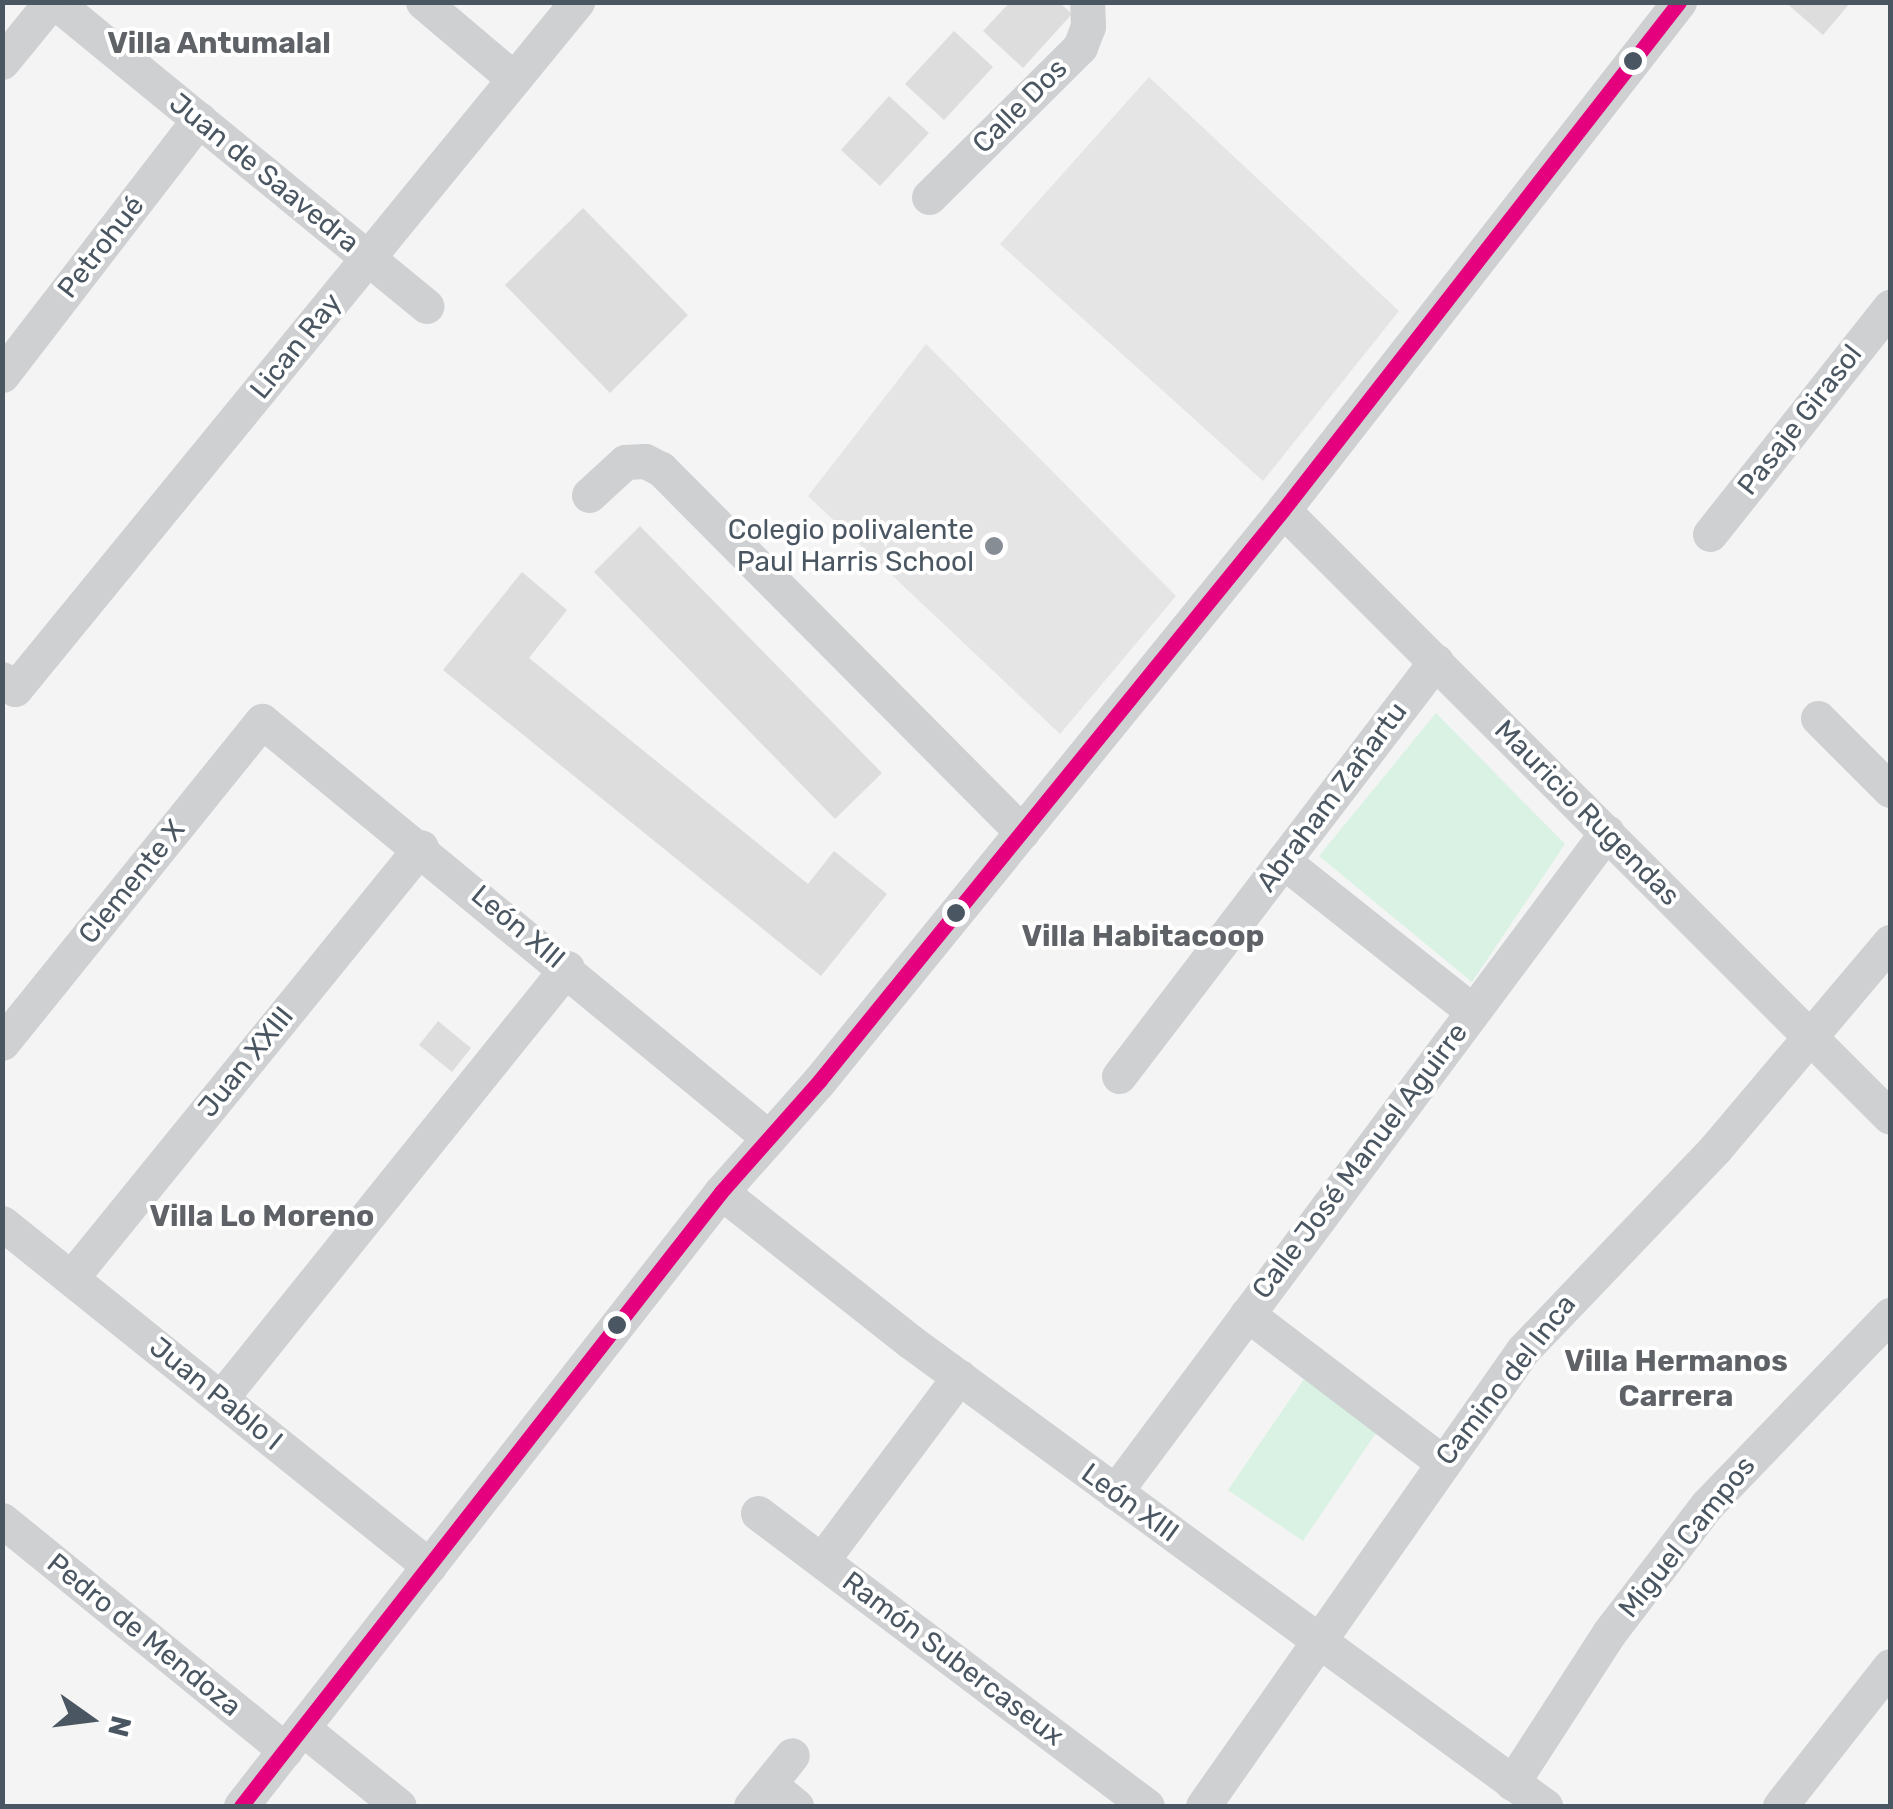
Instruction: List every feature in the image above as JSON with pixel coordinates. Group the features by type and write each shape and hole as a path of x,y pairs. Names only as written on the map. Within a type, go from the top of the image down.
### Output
{"street":[{"path":"2,62 53,2"},
{"name":"Juan de Saavedra","path":"53,2 427,306"},
{"path":"422,2 514,80"},
{"name":"Lican Ray","path":"9,684 368,258 577,2"},
{"name":"Calle Dos","path":"928,198 1080,47 1088,26 1087,2"},
{"path":"241,1806 721,1192 1022,832 1283,510 1679,2"},
{"name":"Petrohué","path":"2,375 199,120"},
{"name":"Pasaje Girasol","path":"1710,534 1890,307"},
{"path":"590,495 625,462 645,462 660,470 1022,832"},
{"name":"Mauricio Rugendas","path":"1283,510 1890,1117"},
{"name":"Abraham Zañartu","path":"1119,1076 1436,661"},
{"path":"1818,718 1890,790"},
{"name":"León XIII","path":"262,721 420,847 769,1138"},
{"name":"Clemente X","path":"2,1043 262,721"},
{"name":"Calle José Manuel Aguirre","path":"1115,1492 1607,832"},
{"name":"Juan XXIII","path":"70,1278 420,847"},
{"path":"1282,862 1472,1011"},
{"name":"Camino del Inca","path":"1203,1806 1441,1461 1554,1314 1715,1149 1890,942"},
{"path":"221,1398 567,968"},
{"name":"León XIII","path":"721,1192 959,1377 1545,1806"},
{"name":"Juan Pablo I","path":"2,1223 429,1566"},
{"path":"1247,1314 1441,1461"},
{"name":"Miguel Campos","path":"1512,1782 1608,1634 1707,1505 1890,1315"},
{"path":"822,1560 959,1377"},
{"name":"Ramón Subercaseux","path":"758,1513 1147,1806"},
{"name":"Pedro de Mendoza","path":"2,1520 293,1740 399,1806"},
{"path":"1780,1806 1890,1666"},
{"path":"792,1755 760,1795 796,1806"}],"shaded area":[{"path":"1149,77 1399,311 1263,481 1000,244"},
{"name":"Colegio polivalente Paul Harris School","path":"926,344 1176,596 1060,734 808,496"}],"green space":[{"path":"1436,713 1565,844 1472,982 1319,856"},
{"path":"1304,1379 1378,1430 1303,1541 1228,1490"}],"building":[{"path":"1010,2 1059,2 1072,14 1023,68 983,31"},
{"path":"1785,2 1851,2 1823,35"},
{"path":"954,31 993,67 944,120 905,84"},
{"path":"889,96 929,133 880,186 841,150"},
{"path":"583,208 688,315 610,393 505,285"},
{"path":"640,526 882,773 835,819 594,572"},
{"path":"522,572 567,610 529,658 808,884 834,851 887,894 821,976 443,670"},
{"path":"438,1021 471,1048 452,1072 419,1045"}],"transit line":[{"path":"241,1806 721,1192 820,1080 1283,510 1679,2"}],"place":[{"name":"Colegio polivalente Paul Harris School","path":"994,546"}],"district":[{"name":"Villa Antumalal","path":"219,43"},
{"name":"Villa Habitacoop","path":"1143,936"},
{"name":"Villa Lo Moreno","path":"262,1216"},
{"name":"Villa Hermanos Carrera","path":"1676,1378"}]}
